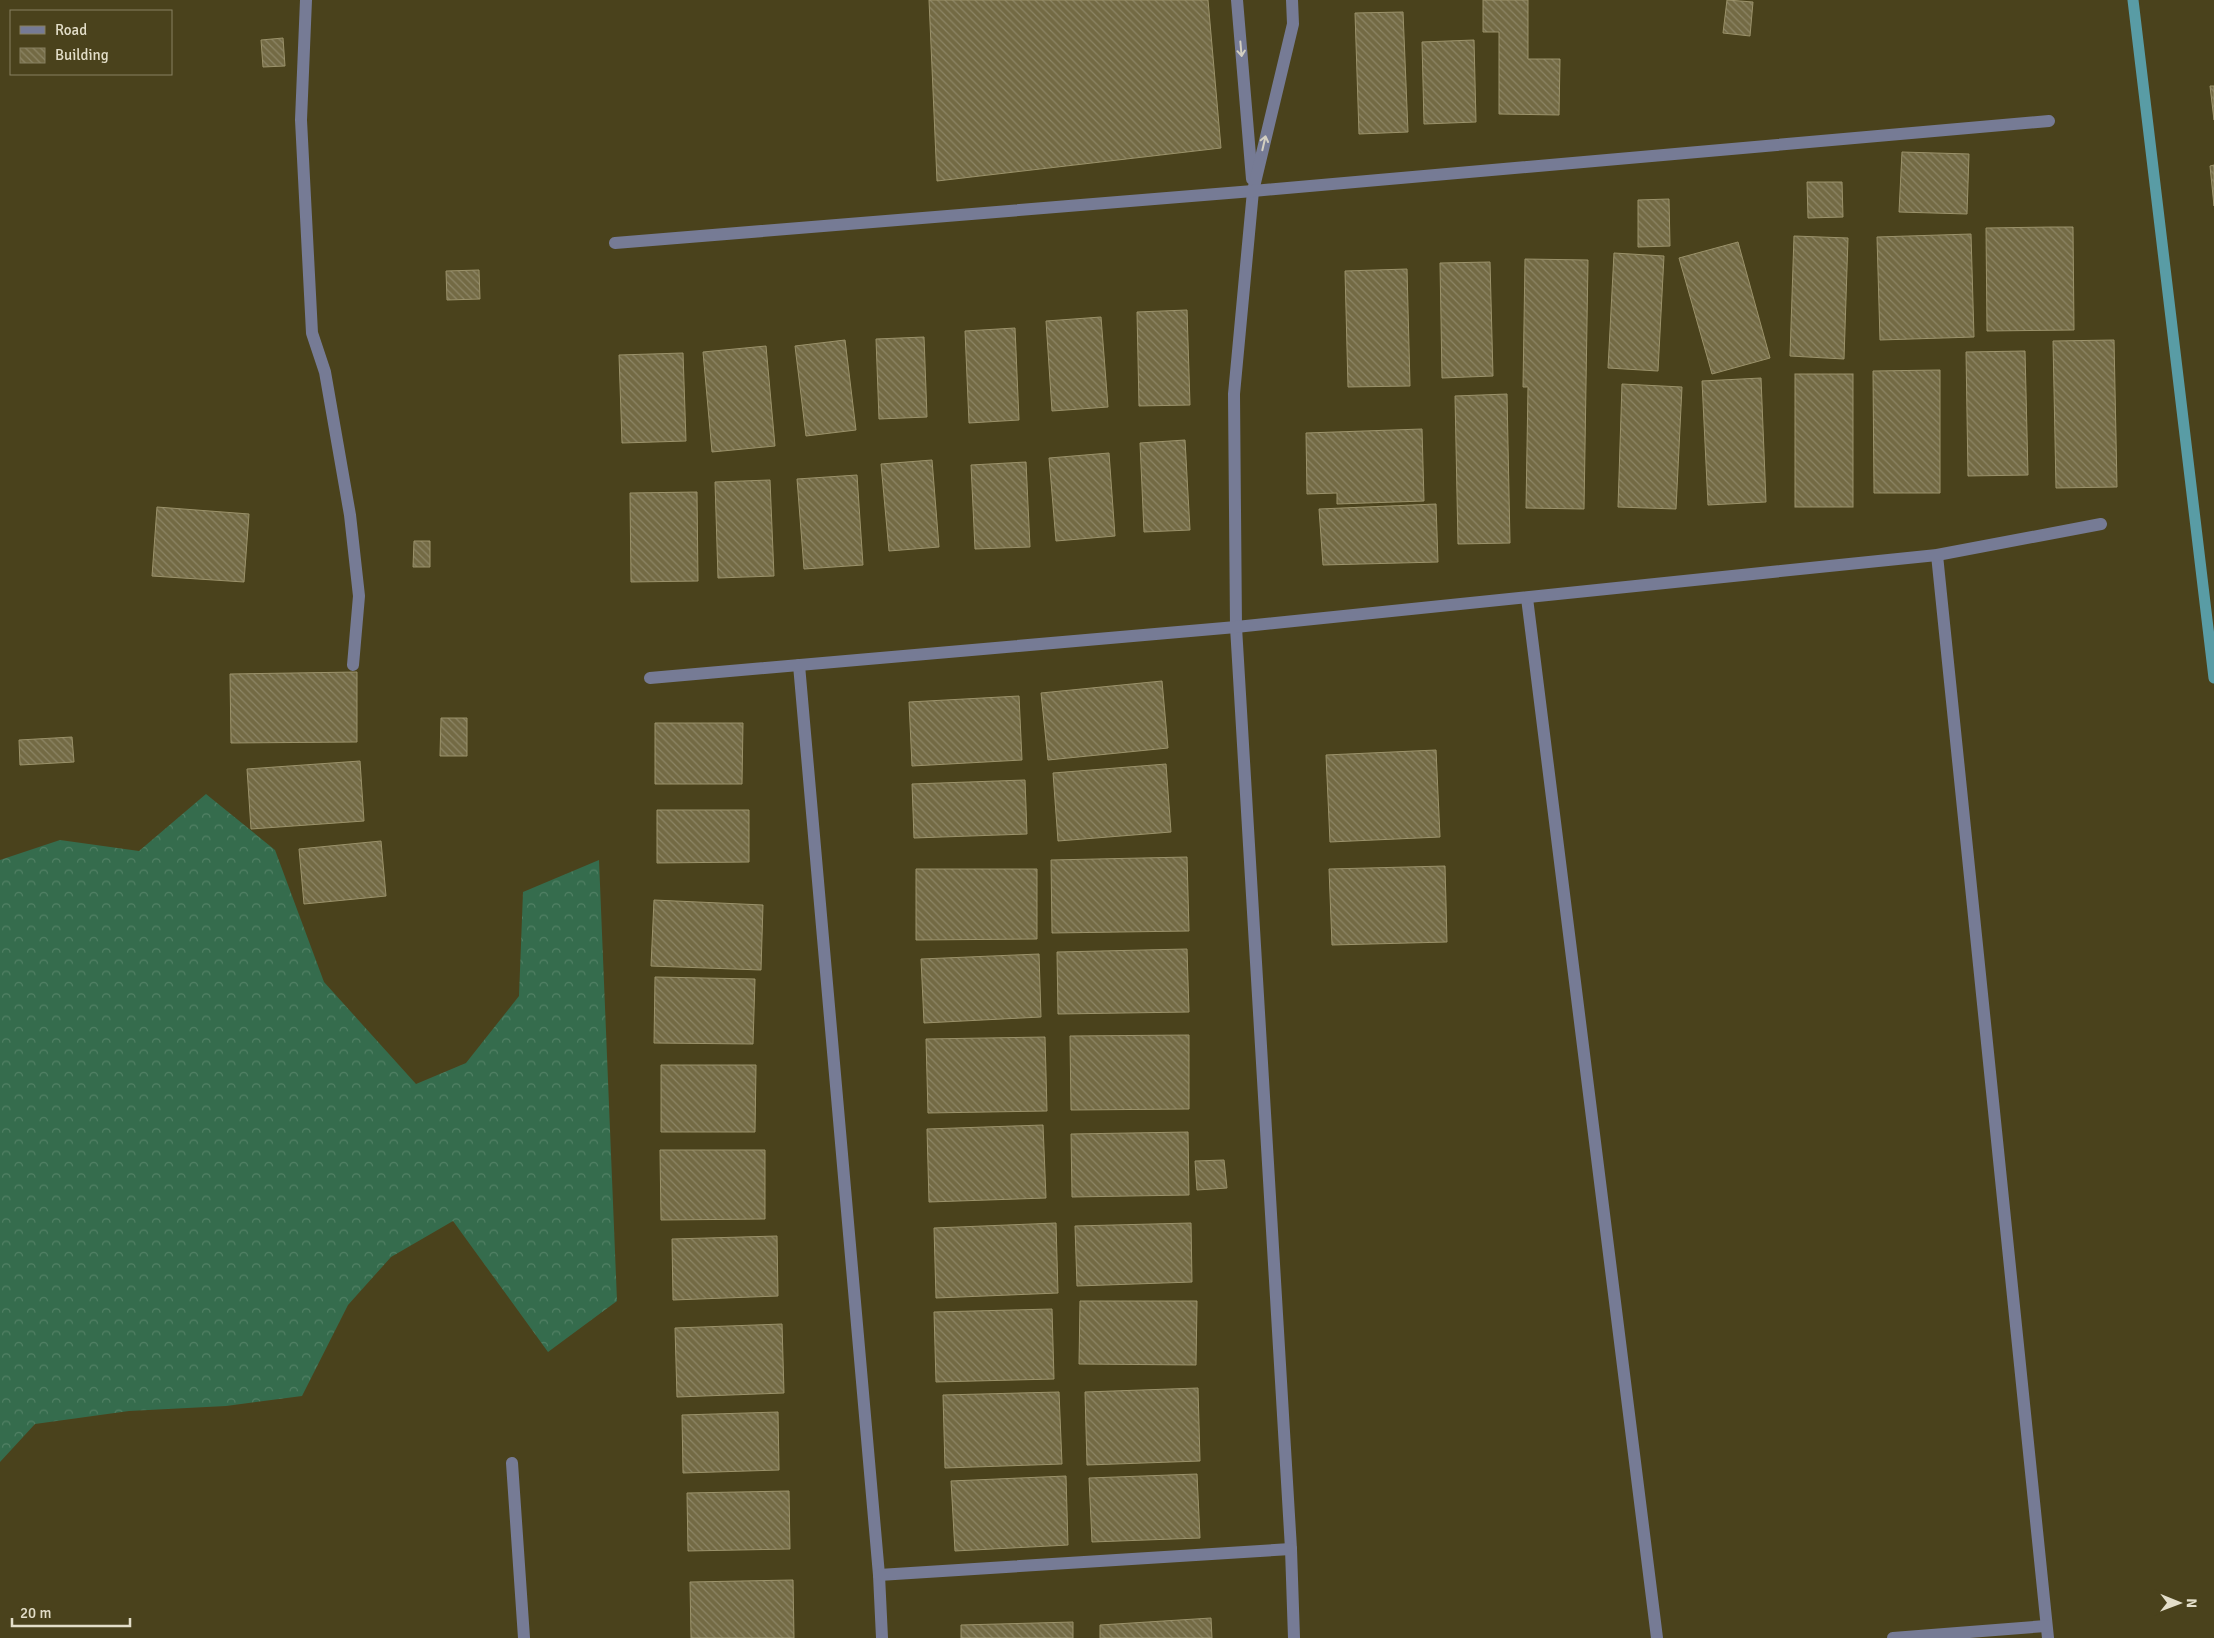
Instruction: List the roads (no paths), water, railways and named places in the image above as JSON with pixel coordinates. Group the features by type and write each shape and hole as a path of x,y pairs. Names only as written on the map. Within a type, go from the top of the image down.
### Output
{"street":[{"path":"306,0 301,120 312,333 325,372 350,515 359,596 353,665"},
{"path":"1237,0 1253,191"},
{"path":"1292,0 1293,24 1253,191 1234,394 1236,627 1291,1549 1294,1638"},
{"path":"615,243 1253,191 2048,121"},
{"path":"650,678 1236,627 1936,555 2101,524"},
{"path":"1893,1638 2047,1632 1936,555"},
{"path":"1527,598 1657,1638"},
{"path":"798,665 879,1575 882,1638"},
{"path":"512,1463 524,1638"},
{"path":"879,1575 1291,1549"}],"waterway":[{"path":"2133,0 2214,678"}]}
